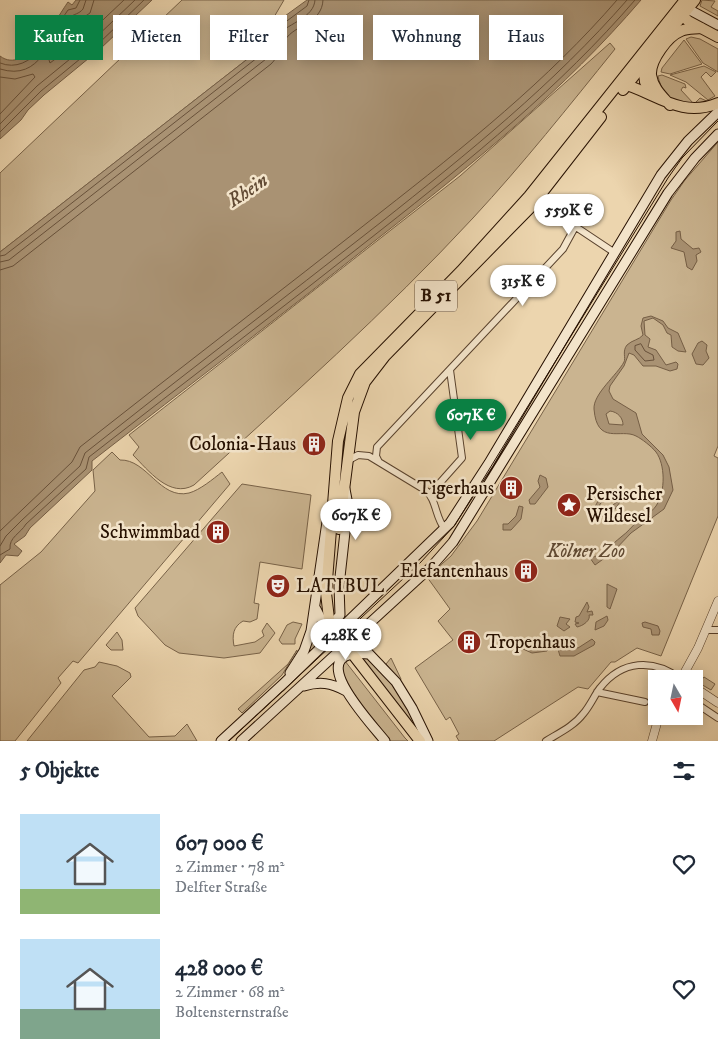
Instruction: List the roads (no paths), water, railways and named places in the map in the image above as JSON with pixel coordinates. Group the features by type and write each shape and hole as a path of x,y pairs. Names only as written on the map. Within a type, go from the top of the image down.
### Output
{"main road":[{"name":"B 51","path":"532,199 364,368 348,398 338,441 332,503 333,520 326,593 332,618 333,580 348,447 354,412 365,382 385,356 532,199 683,9 695,0"},
{"name":"B 51","path":"624,84 643,65 683,9"},
{"path":"683,9 718,25"},
{"path":"683,9 701,28 718,37"},
{"path":"670,105 654,85 651,71 654,61 674,35 684,30 701,28"},
{"path":"643,65 645,82 655,98"},
{"path":"624,84 670,105 686,109 707,107 718,103"},
{"path":"280,687 445,529 489,463 666,169 691,138 718,112"},
{"path":"241,741 432,566 453,542 668,193 695,158 718,134"},
{"path":"338,441 341,437 346,438 348,447"},
{"path":"316,609 324,622 331,623 340,615 339,586 348,505 344,481"},
{"name":"B 51","path":"220,741 280,687 304,651 316,609 327,519 332,503"},
{"path":"340,604 345,609 360,609"},
{"path":"354,638 396,682 412,708 428,741"},
{"path":"368,654 350,654 341,662 338,673 346,691 384,741"},
{"path":"411,741 351,657 420,741"},
{"path":"297,690 317,682 334,685 346,691"}],"street":[{"path":"532,199 616,253"},
{"path":"379,462 376,456 378,447 563,249 575,227"},
{"path":"430,494 462,458 450,370"},
{"path":"346,462 358,455 369,456 430,494 441,525 445,529"},
{"path":"686,670 707,630 718,601"},
{"path":"707,630 718,630"},
{"path":"546,741 584,714 597,692 614,674 631,665 657,666 664,670"},
{"path":"597,692 643,702"},
{"path":"703,693 718,703"},
{"path":"703,708 718,718"},
{"path":"652,741 656,725"}],"water":[{"path":"76,0 152,0 136,15 113,15 113,37 103,46 103,15 59,15 68,2 72,5"},
{"name":"Rhein","path":"307,0 641,0 612,33 550,95 484,153 416,209 92,461 92,470 30,528 25,536 14,544 22,551 18,556 6,555 0,563 0,252 246,60 287,60 286,15"},
{"path":"0,56 10,60 87,60 44,95 0,139"},
{"path":"680,231 681,239 693,249 699,248 701,252 696,255 697,261 692,270 687,267 684,252 671,248 676,241 676,232"},
{"path":"651,316 663,321 668,328 678,333 686,352 678,351 672,347 671,335 667,333 663,325 653,318 644,321 645,335 650,339 648,347 656,350 666,365 676,362 678,364 677,369 670,371 656,366 643,366 634,355 629,353 624,366 610,386 609,391 613,399 636,413 642,434 663,455 669,467 673,490 664,509 631,533 613,552 595,565 590,558 599,555 607,549 652,511 659,500 663,485 663,470 656,452 636,436 605,432 600,428 596,420 594,409 597,397 624,362 627,345 643,335 641,326 643,318","holes":["610,411 620,416 623,425 609,424 606,414"]},
{"path":"702,341 707,345 706,351 709,358 703,365 696,364 692,354 698,343"},
{"path":"540,475 546,478 548,487 535,504 530,504 529,500 540,487 538,481"},
{"path":"617,492 622,499 613,512 600,517 596,514 595,507 603,495","holes":["610,495 616,496 618,501 602,514 599,510 600,504"]},
{"path":"519,506 523,507 521,519 511,530 503,530 503,524 508,524 516,516"},
{"path":"607,584 617,589 610,609 607,607"},
{"path":"587,602 589,607 587,612 592,611 593,615 589,615 589,619 586,622 577,627 575,624 579,623 575,622 576,617 579,616"},
{"path":"607,616 608,620 604,626 595,630 596,622"},
{"path":"560,617 570,619 566,624 570,627 564,631 557,626"},
{"path":"645,622 658,626 659,635 652,635 651,629 643,627 642,623"},
{"path":"592,639 595,642 594,645 574,656 560,656 557,646 560,644 578,648"},
{"path":"552,640 556,641 555,645 552,645 547,651 532,653 523,649 527,646 546,646"}],"tunnel":[{"path":"329,619 339,644 348,659"}],"tram line":[{"path":"229,741 420,563 455,525 668,178 682,158 718,121"}],"place":[{"name":"Colonia-Haus","path":"314,444"},
{"name":"Tigerhaus","path":"511,488"},
{"name":"Persischer Wildesel","path":"569,505"},
{"name":"Schwimmbad","path":"218,532"},
{"name":"Elefantenhaus","path":"526,571"},
{"name":"LATIBUL","path":"278,586"},
{"name":"Tropenhaus","path":"469,642"}],"park label":[{"name":"Kölner Zoo","path":"586,551"}]}
